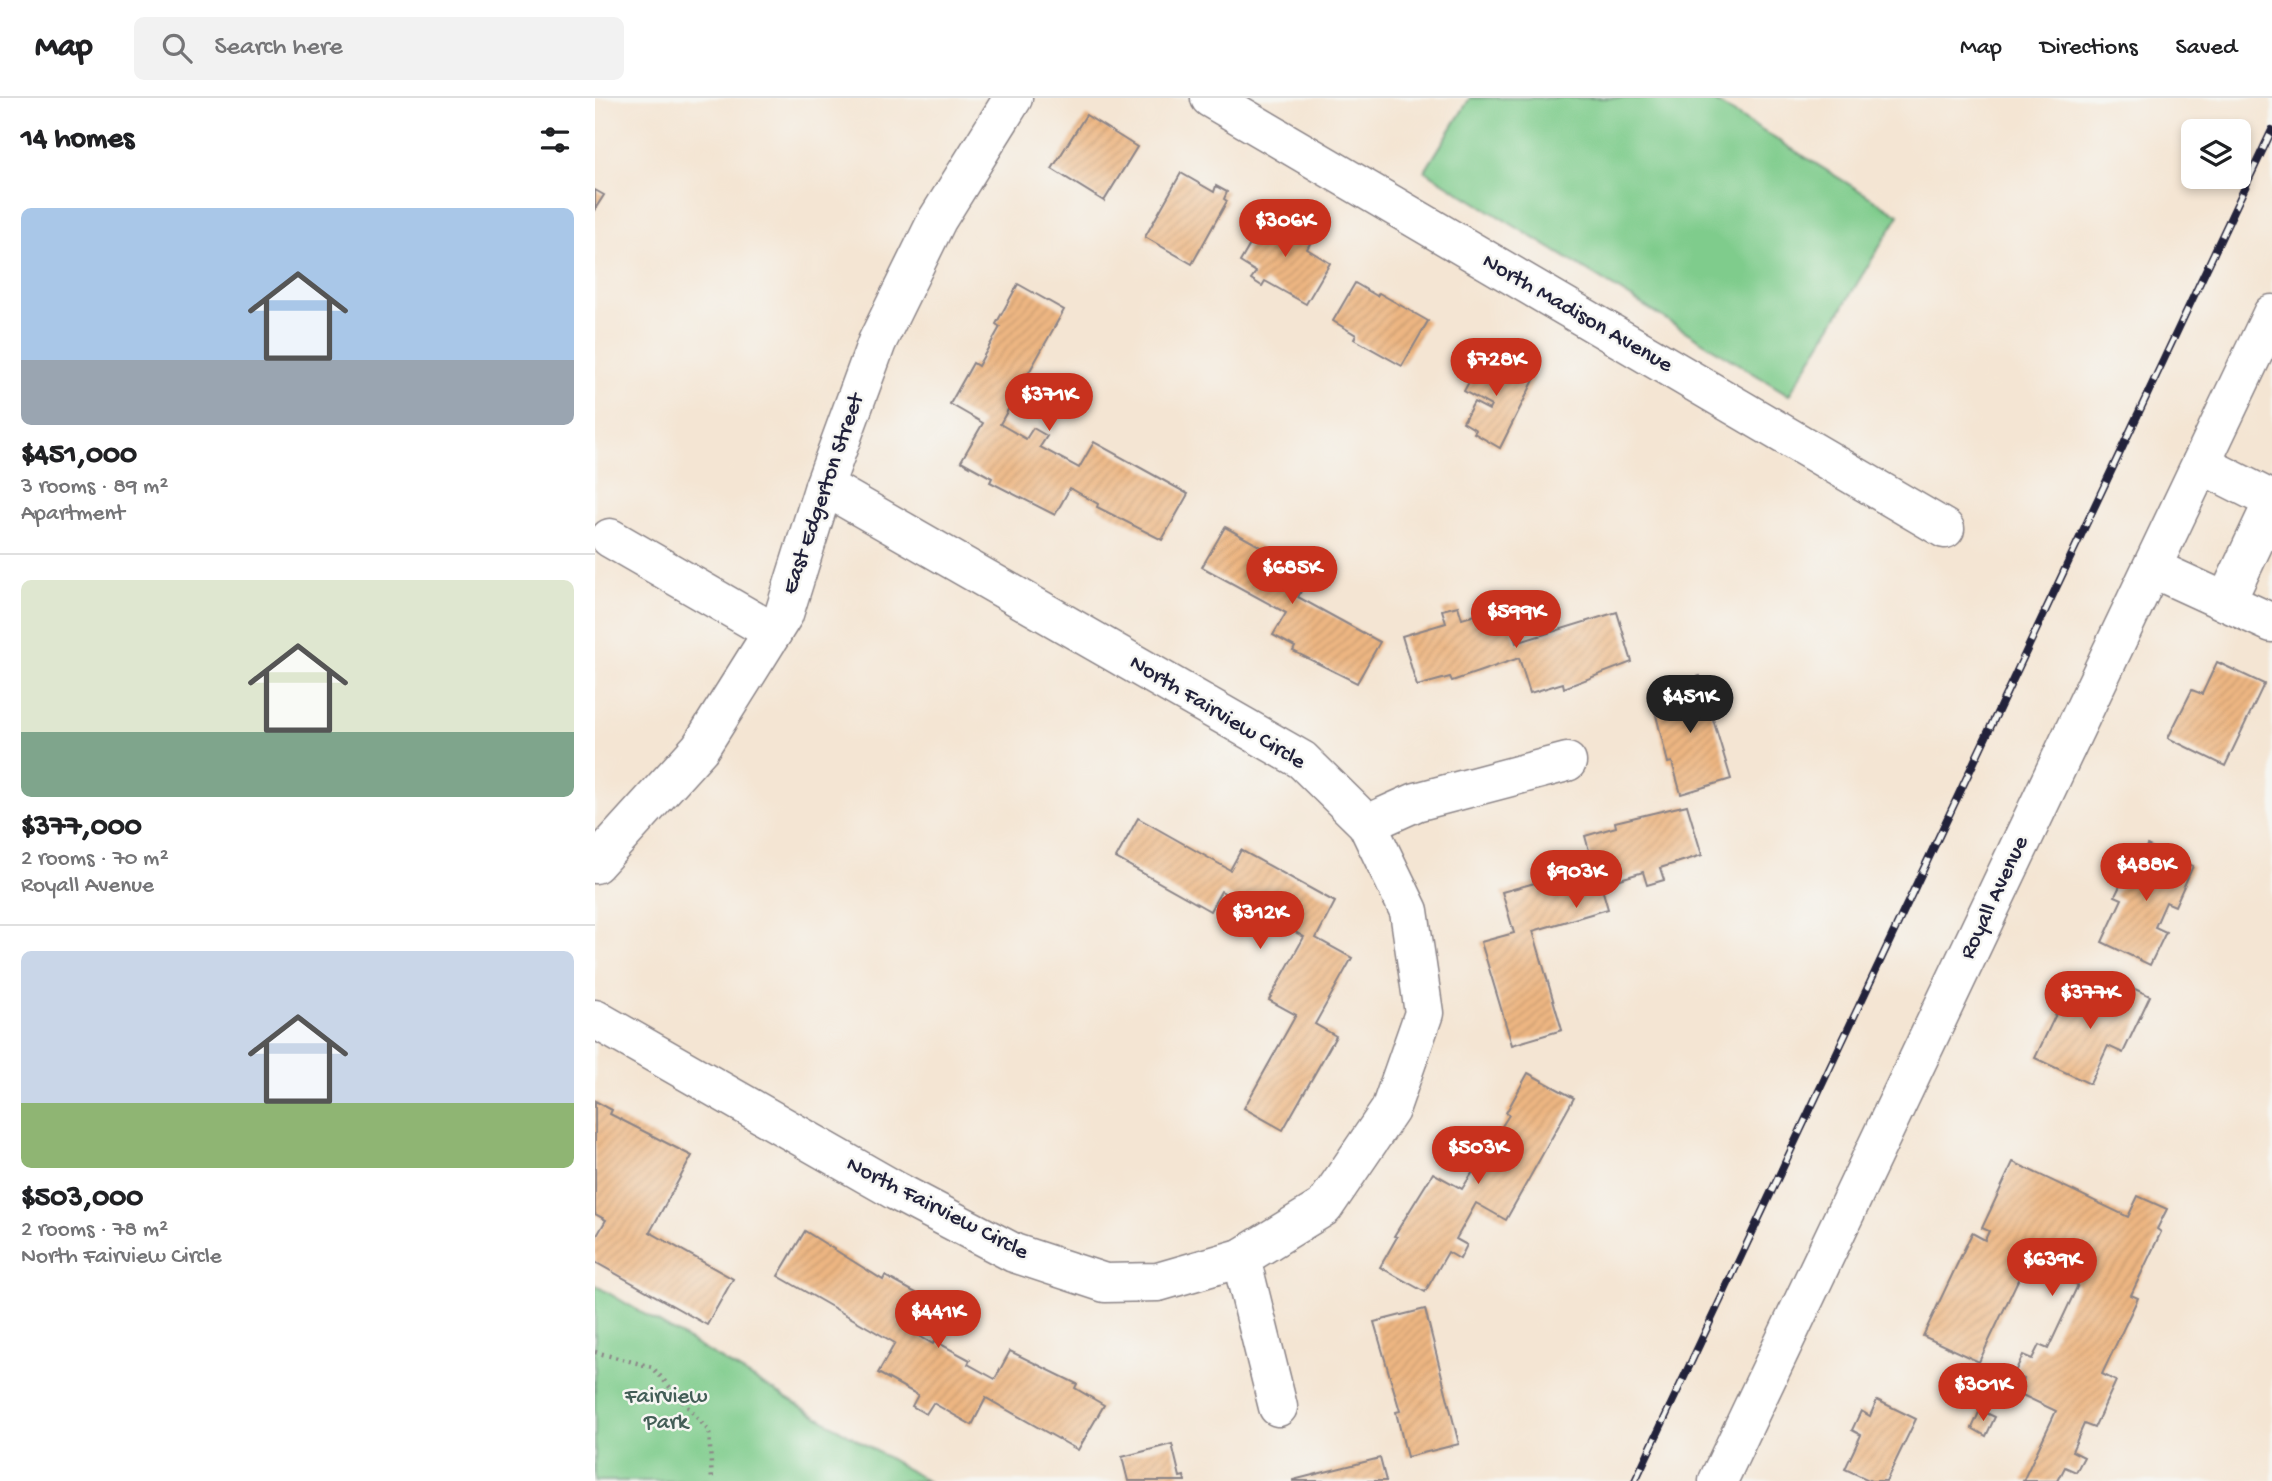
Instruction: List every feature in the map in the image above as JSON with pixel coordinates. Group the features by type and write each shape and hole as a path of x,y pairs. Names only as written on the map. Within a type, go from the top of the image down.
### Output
{"street":[{"name":"East Edgerton Street","path":"595,864 700,748 784,614 824,486 877,342 937,220 1013,98"},
{"name":"North Madison Avenue","path":"1210,98 1945,529"},
{"name":"Royall Avenue","path":"1718,1481 2272,314"},
{"path":"2201,464 2272,502 2226,602"},
{"name":"North Fairview Circle","path":"595,1019 897,1191 1014,1253 1105,1283 1158,1282 1241,1258 1324,1207 1391,1110 1424,1013 1409,911 1367,824 1302,760 824,486"},
{"path":"610,538 773,632"},
{"path":"2152,568 2272,623"},
{"path":"1367,824 1416,802 1567,762"},
{"path":"1241,1258 1278,1407"}],"path":[{"path":"595,1352 652,1367 709,1431 712,1481"}],"green space":[{"path":"1470,98 1709,98 1899,215 1789,395 1425,171"},
{"name":"Fairview Park","path":"595,1285 927,1481 595,1481"}],"building":[{"path":"1086,115 1137,147 1104,201 1052,169"},
{"path":"1181,173 1214,192 1216,186 1227,192 1224,199 1227,201 1192,264 1145,237"},
{"path":"595,190 604,195 595,209"},
{"path":"1269,212 1313,238 1307,249 1330,263 1306,304 1265,281 1262,286 1251,279 1256,272 1240,262"},
{"path":"1355,283 1377,296 1379,293 1428,321 1402,366 1354,339 1356,335 1333,321"},
{"path":"1018,284 1064,310 1000,424 1026,439 1033,428 1047,436 1040,447 1079,468 1094,442 1188,494 1162,540 1097,507 1098,504 1070,488 1055,515 990,482 992,478 961,461 983,423 950,404 973,363 978,366 1000,327 996,324"},
{"path":"1486,351 1535,378 1500,448 1474,433 1476,430 1463,422 1474,402 1489,410 1491,406 1464,391"},
{"path":"1225,527 1310,574 1298,597 1380,642 1357,683 1293,651 1295,647 1273,635 1286,613 1202,567"},
{"path":"1458,606 1462,619 1505,606 1516,643 1617,612 1632,662 1564,688 1563,683 1530,693 1519,658 1452,681 1450,677 1417,686 1402,636 1446,623 1442,610"},
{"path":"2217,662 2264,684 2225,766 2168,738 2192,690 2202,694"},
{"path":"1700,676 1731,779 1681,794 1672,762 1668,763 1650,691"},
{"path":"1687,805 1702,855 1660,868 1664,880 1647,885 1643,872 1601,885 1608,909 1533,931 1562,1030 1512,1045 1481,942 1514,933 1502,892 1542,881 1541,878 1593,865 1585,836 1616,827 1615,822"},
{"path":"1138,818 1230,870 1241,850 1335,902 1316,938 1352,958 1315,1024 1336,1036 1283,1130 1244,1108 1296,1015 1269,1000 1304,937 1221,891 1210,911 1116,858"},
{"path":"2147,845 2193,866 2175,906 2166,902 2155,927 2166,932 2150,965 2102,942 2122,899 2115,896 2132,861 2138,864"},
{"path":"2122,983 2150,996 2123,1053 2108,1046 2090,1084 2035,1058 2069,987 2110,1007"},
{"path":"1528,1073 1574,1098 1506,1220 1476,1203 1456,1239 1467,1245 1460,1259 1448,1252 1425,1292 1380,1267 1397,1237 1394,1236 1433,1173 1462,1189 1509,1115 1506,1113"},
{"path":"595,1101 612,1110 610,1114 692,1156 650,1232 733,1279 707,1325 595,1262 595,1239 606,1220 595,1214"},
{"path":"2013,1162 2128,1217 2138,1196 2167,1209 2157,1229 2161,1232 2131,1295 2138,1298 2102,1374 2116,1381 2094,1428 2084,1424 2072,1451 2084,1457 2076,1472 2065,1467 2058,1481 2023,1481 2056,1411 2018,1393 2024,1379 2014,1374 2023,1355 2032,1359 2039,1345 2048,1349 2078,1285 2027,1261 1979,1362 1923,1336 1972,1233 1985,1240 1989,1231 1982,1228"},
{"path":"805,1231 883,1280 885,1276 925,1298 907,1329 970,1360 968,1364 995,1379 1010,1351 1077,1384 1075,1388 1104,1405 1078,1450 986,1398 972,1425 933,1403 926,1414 912,1406 918,1395 878,1373 895,1343 778,1276"},
{"path":"1425,1309 1459,1444 1407,1457 1396,1412 1400,1411 1374,1322"},
{"path":"1877,1400 1916,1419 1886,1481 1871,1481 1845,1469 1861,1435 1852,1430 1861,1411 1870,1416"},
{"path":"1980,1410 1995,1417 1986,1436 1972,1428"},
{"path":"1172,1444 1180,1477 1184,1476 1185,1481 1128,1481 1122,1457"},
{"path":"1380,1458 1386,1481 1293,1481 1293,1480"}],"railway":[{"path":"1635,1481 2272,130"}]}
